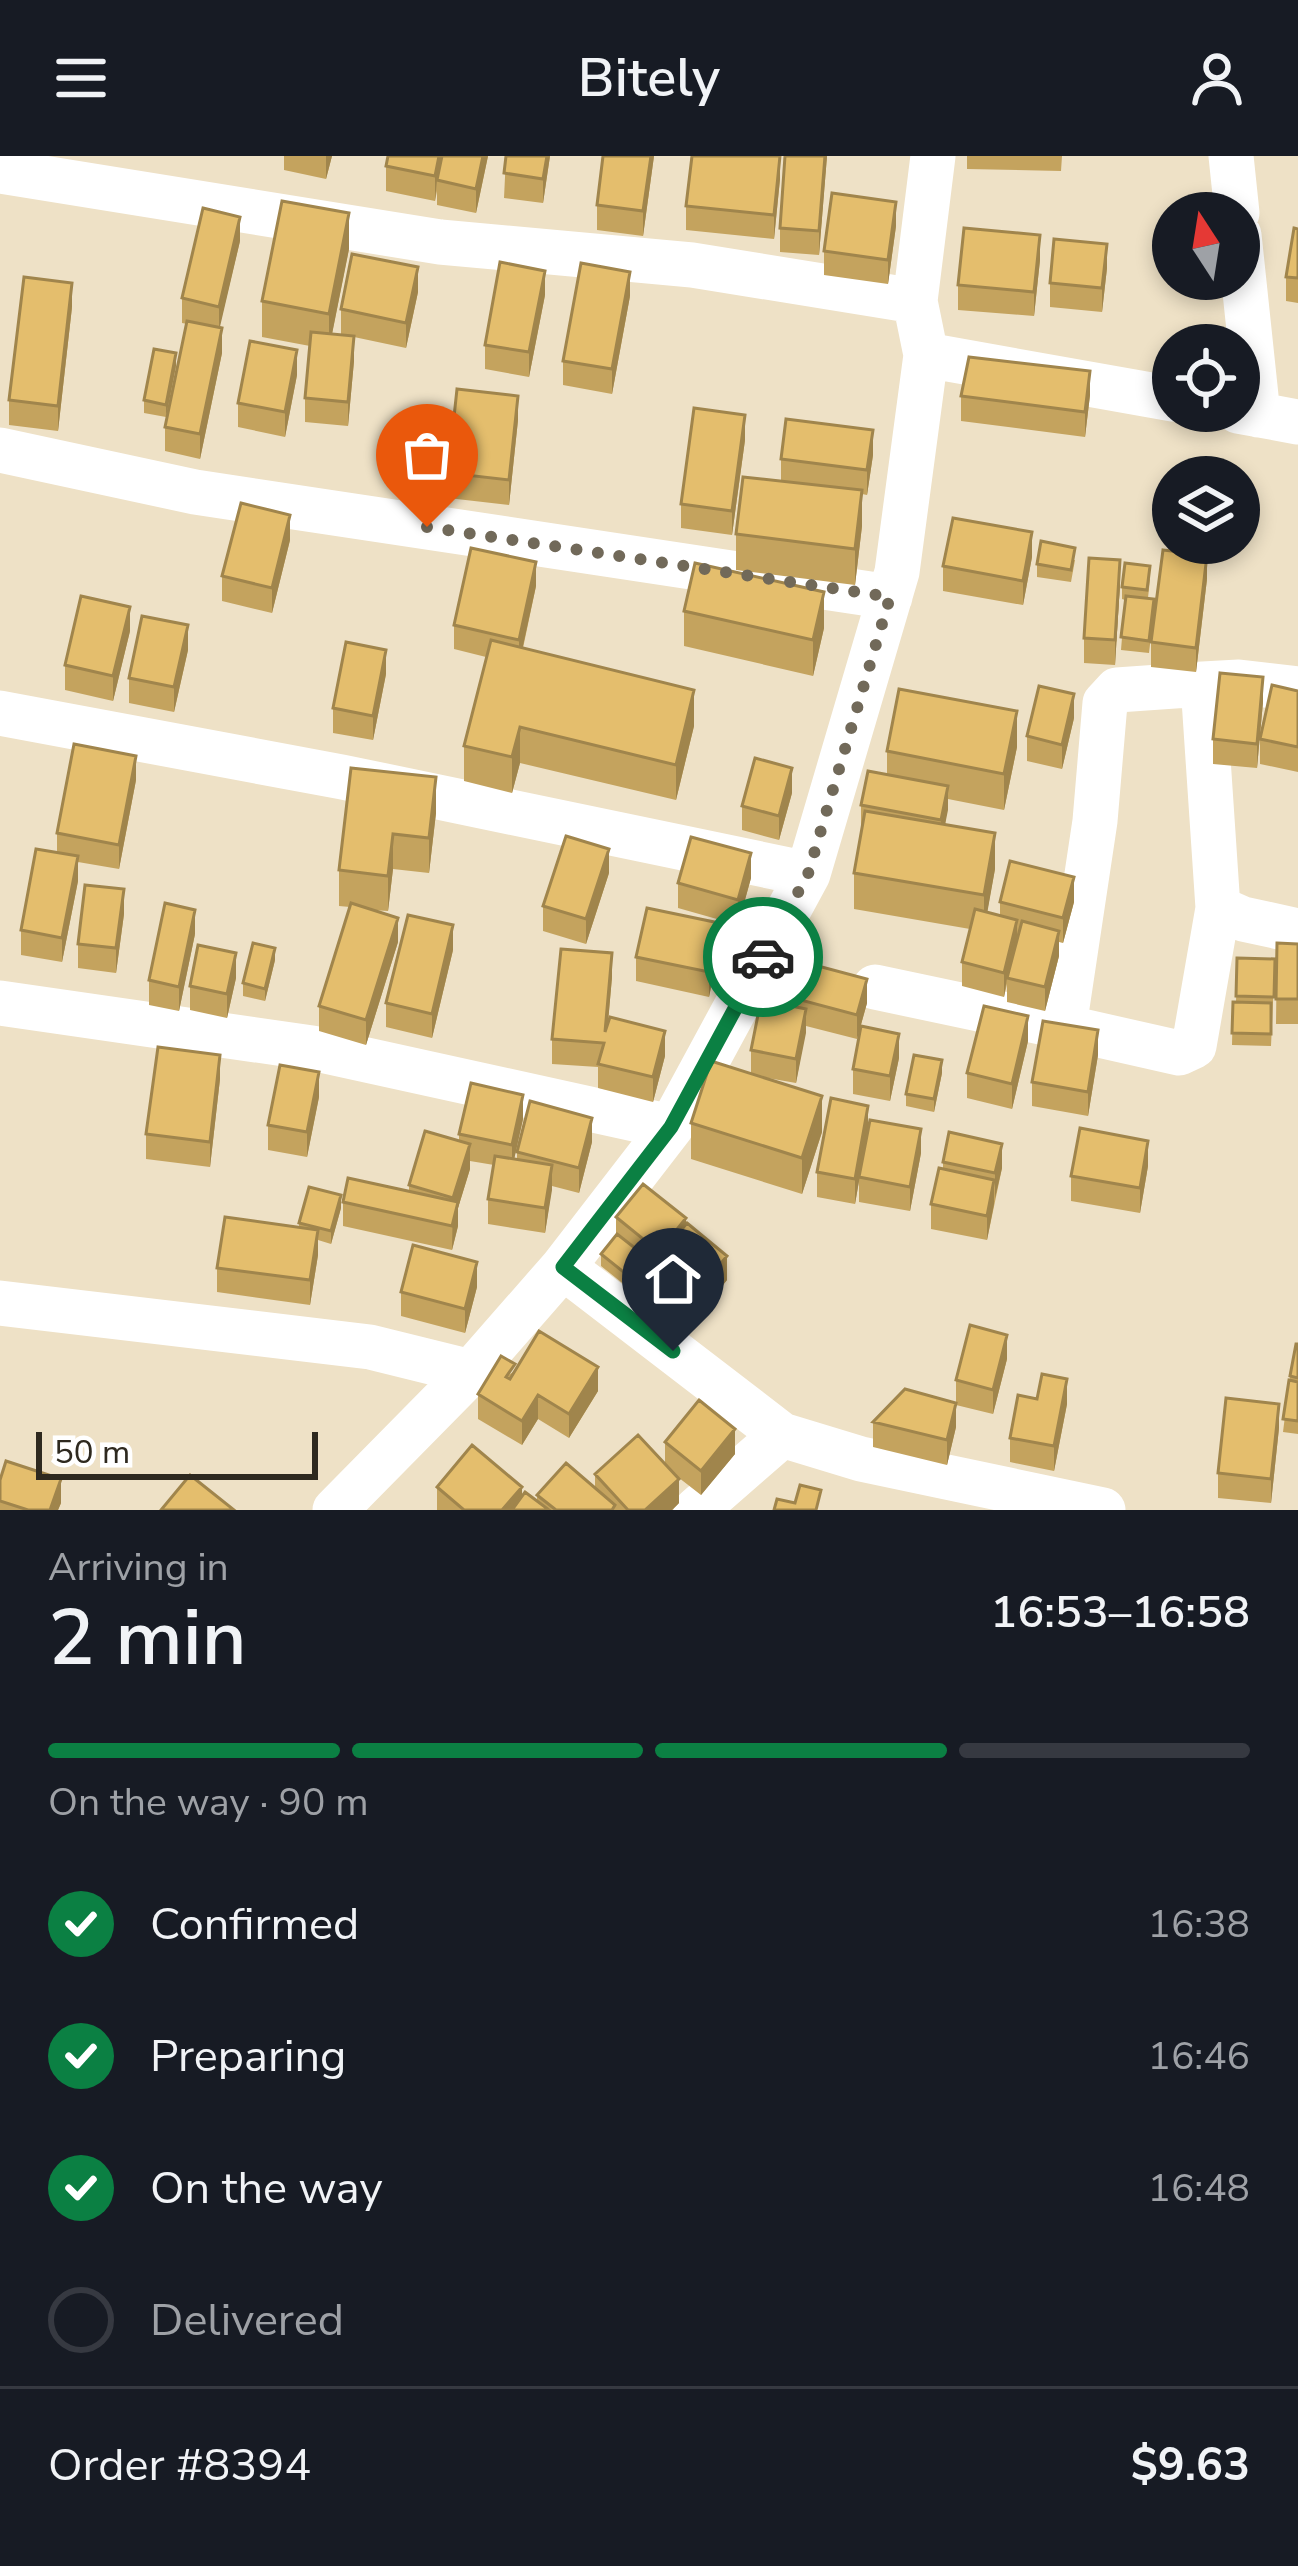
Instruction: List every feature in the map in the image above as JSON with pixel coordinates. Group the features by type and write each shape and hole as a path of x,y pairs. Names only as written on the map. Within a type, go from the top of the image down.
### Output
{"street":[{"path":"335,1510 471,1372 563,1267 671,1127 808,874 897,572 926,355 915,301 933,156"},
{"path":"1232,156 1235,192"},
{"path":"0,171 440,242 692,265 915,301"},
{"path":"1248,300 1265,416"},
{"path":"926,355 1152,395"},
{"path":"0,451 195,492 890,597"},
{"path":"1064,1027 1095,821 1105,703 1117,690 1240,682 1298,689"},
{"path":"875,988 1179,1053 1194,1046 1218,908 1203,684"},
{"path":"0,713 342,777 808,874"},
{"path":"1218,908 1243,919 1298,931"},
{"path":"0,1004 312,1048 671,1127"},
{"path":"563,1267 782,1435 861,1459 1102,1510"},
{"path":"0,1303 370,1347 471,1372"},
{"path":"696,1510 782,1435"}],"building":[{"path":"388,156 439,156 435,176 386,166"},
{"path":"442,156 483,156 476,189 437,180"},
{"path":"506,156 547,156 543,179 504,173"},
{"path":"603,156 651,156 643,211 597,205"},
{"path":"692,156 780,156 774,215 686,206"},
{"path":"785,156 825,156 819,231 780,228"},
{"path":"832,193 896,202 888,260 824,251"},
{"path":"282,201 349,213 329,314 262,301"},
{"path":"203,208 240,217 219,307 182,298"},
{"path":"964,228 1040,235 1034,292 958,285"},
{"path":"1294,228 1298,229 1298,278 1286,277"},
{"path":"1054,239 1107,244 1102,288 1050,283"},
{"path":"352,254 418,267 406,323 341,309"},
{"path":"500,262 545,271 529,352 485,345"},
{"path":"581,263 630,272 612,369 563,361"},
{"path":"24,277 72,283 58,406 9,400"},
{"path":"187,321 222,328 200,434 165,427"},
{"path":"311,332 354,336 348,402 305,398"},
{"path":"250,341 297,350 285,412 238,403"},
{"path":"154,349 176,353 166,405 144,400"},
{"path":"969,357 1090,371 1085,412 961,396"},
{"path":"457,389 518,396 509,480 448,473"},
{"path":"694,408 745,415 732,511 681,504"},
{"path":"786,419 873,430 867,470 781,459"},
{"path":"743,477 862,490 855,549 736,534"},
{"path":"241,503 290,515 272,588 222,576"},
{"path":"953,518 1032,532 1023,581 943,566"},
{"path":"1041,541 1075,548 1071,570 1037,564"},
{"path":"471,548 536,562 519,640 454,625"},
{"path":"1089,558 1120,560 1115,640 1084,638"},
{"path":"695,563 824,592 813,640 684,611"},
{"path":"1125,563 1150,566 1147,590 1122,587"},
{"path":"1161,564 1206,564 1196,648 1151,642"},
{"path":"81,596 130,607 113,676 65,665"},
{"path":"1126,596 1154,599 1149,641 1121,637"},
{"path":"142,616 188,625 174,687 129,678"},
{"path":"491,640 694,690 676,765 520,727 512,757 464,746"},
{"path":"346,642 386,650 373,716 333,708"},
{"path":"1220,673 1263,677 1257,744 1213,739"},
{"path":"1272,685 1298,691 1298,747 1260,739"},
{"path":"1039,686 1074,694 1062,745 1027,736"},
{"path":"899,689 1017,711 1004,774 887,751"},
{"path":"74,744 136,756 119,845 57,833"},
{"path":"755,758 792,768 779,816 742,806"},
{"path":"351,768 436,777 429,838 393,834 388,876 339,870"},
{"path":"868,771 948,786 941,820 861,805"},
{"path":"865,811 995,833 984,895 854,873"},
{"path":"566,836 609,849 586,919 543,906"},
{"path":"691,837 751,853 738,900 678,883"},
{"path":"36,849 78,856 62,938 21,930"},
{"path":"1010,861 1074,877 1063,918 1000,902"},
{"path":"85,885 124,889 116,948 78,944"},
{"path":"165,903 195,910 179,987 149,980"},
{"path":"351,903 398,918 366,1020 319,1006"},
{"path":"647,908 719,923 709,972 636,957"},
{"path":"975,909 1017,920 1004,973 962,962"},
{"path":"408,915 453,925 432,1014 386,1003"},
{"path":"1022,921 1059,931 1045,987 1007,978"},
{"path":"253,943 275,948 265,989 243,983"},
{"path":"1277,943 1298,944 1298,999 1276,999"},
{"path":"198,945 236,953 227,994 190,986"},
{"path":"561,949 612,953 605,1032 610,1017 665,1031 653,1077 598,1064 604,1043 552,1039"},
{"path":"1237,958 1275,959 1274,997 1236,996"},
{"path":"803,962 867,979 857,1015 793,998"},
{"path":"761,1000 806,1009 796,1059 751,1050"},
{"path":"1233,1002 1271,1003 1271,1034 1232,1033"},
{"path":"984,1006 1028,1016 1012,1084 967,1073"},
{"path":"1043,1021 1098,1030 1088,1092 1032,1082"},
{"path":"861,1026 899,1034 890,1076 853,1069"},
{"path":"158,1047 220,1055 210,1142 146,1134"},
{"path":"914,1055 942,1060 934,1099 906,1094"},
{"path":"711,1061 822,1096 802,1158 691,1123"},
{"path":"280,1065 319,1072 307,1132 268,1125"},
{"path":"471,1083 523,1095 512,1145 459,1134"},
{"path":"831,1098 868,1106 855,1179 817,1172"},
{"path":"530,1101 592,1118 579,1168 517,1152"},
{"path":"870,1120 921,1129 910,1187 859,1177"},
{"path":"1080,1128 1148,1141 1140,1188 1071,1176"},
{"path":"425,1131 470,1144 453,1198 409,1185"},
{"path":"949,1132 1002,1144 995,1173 943,1162"},
{"path":"495,1156 552,1165 545,1208 488,1199"},
{"path":"939,1168 994,1180 987,1216 931,1204"},
{"path":"348,1178 458,1202 452,1226 343,1202"},
{"path":"643,1184 686,1218 659,1252 616,1217"},
{"path":"309,1187 341,1195 331,1231 299,1223"},
{"path":"225,1217 318,1230 310,1280 217,1268"},
{"path":"687,1223 727,1256 683,1309 643,1277"},
{"path":"617,1234 654,1263 641,1286 601,1254"},
{"path":"413,1245 477,1262 465,1309 401,1292"},
{"path":"970,1325 1007,1335 993,1390 956,1380"},
{"path":"539,1331 598,1367 569,1414 538,1395 522,1421 478,1394 501,1356 515,1364 506,1377 510,1379"},
{"path":"1298,1344 1298,1378 1290,1376"},
{"path":"1042,1374 1067,1379 1054,1446 1010,1438 1018,1395 1037,1399"},
{"path":"1289,1380 1298,1382 1298,1421 1283,1419"},
{"path":"905,1389 956,1403 947,1440 873,1422"},
{"path":"1226,1398 1279,1404 1271,1479 1218,1473"},
{"path":"699,1400 735,1429 701,1471 665,1442"},
{"path":"638,1435 679,1479 645,1510 628,1510 595,1474"},
{"path":"472,1445 522,1487 502,1510 464,1510 437,1487"},
{"path":"6,1461 61,1479 50,1510 28,1510 0,1501"},
{"path":"566,1463 615,1505 612,1510 556,1510 537,1495"},
{"path":"190,1475 234,1510 161,1510"},
{"path":"800,1485 821,1490 816,1510 774,1510 777,1499 795,1503"},
{"path":"525,1492 549,1510 512,1510"}],"way so far":[{"path":"427,527 890,597 808,874 763,957"}],"route":[{"path":"673,1351 563,1267 671,1127 763,957"}]}
